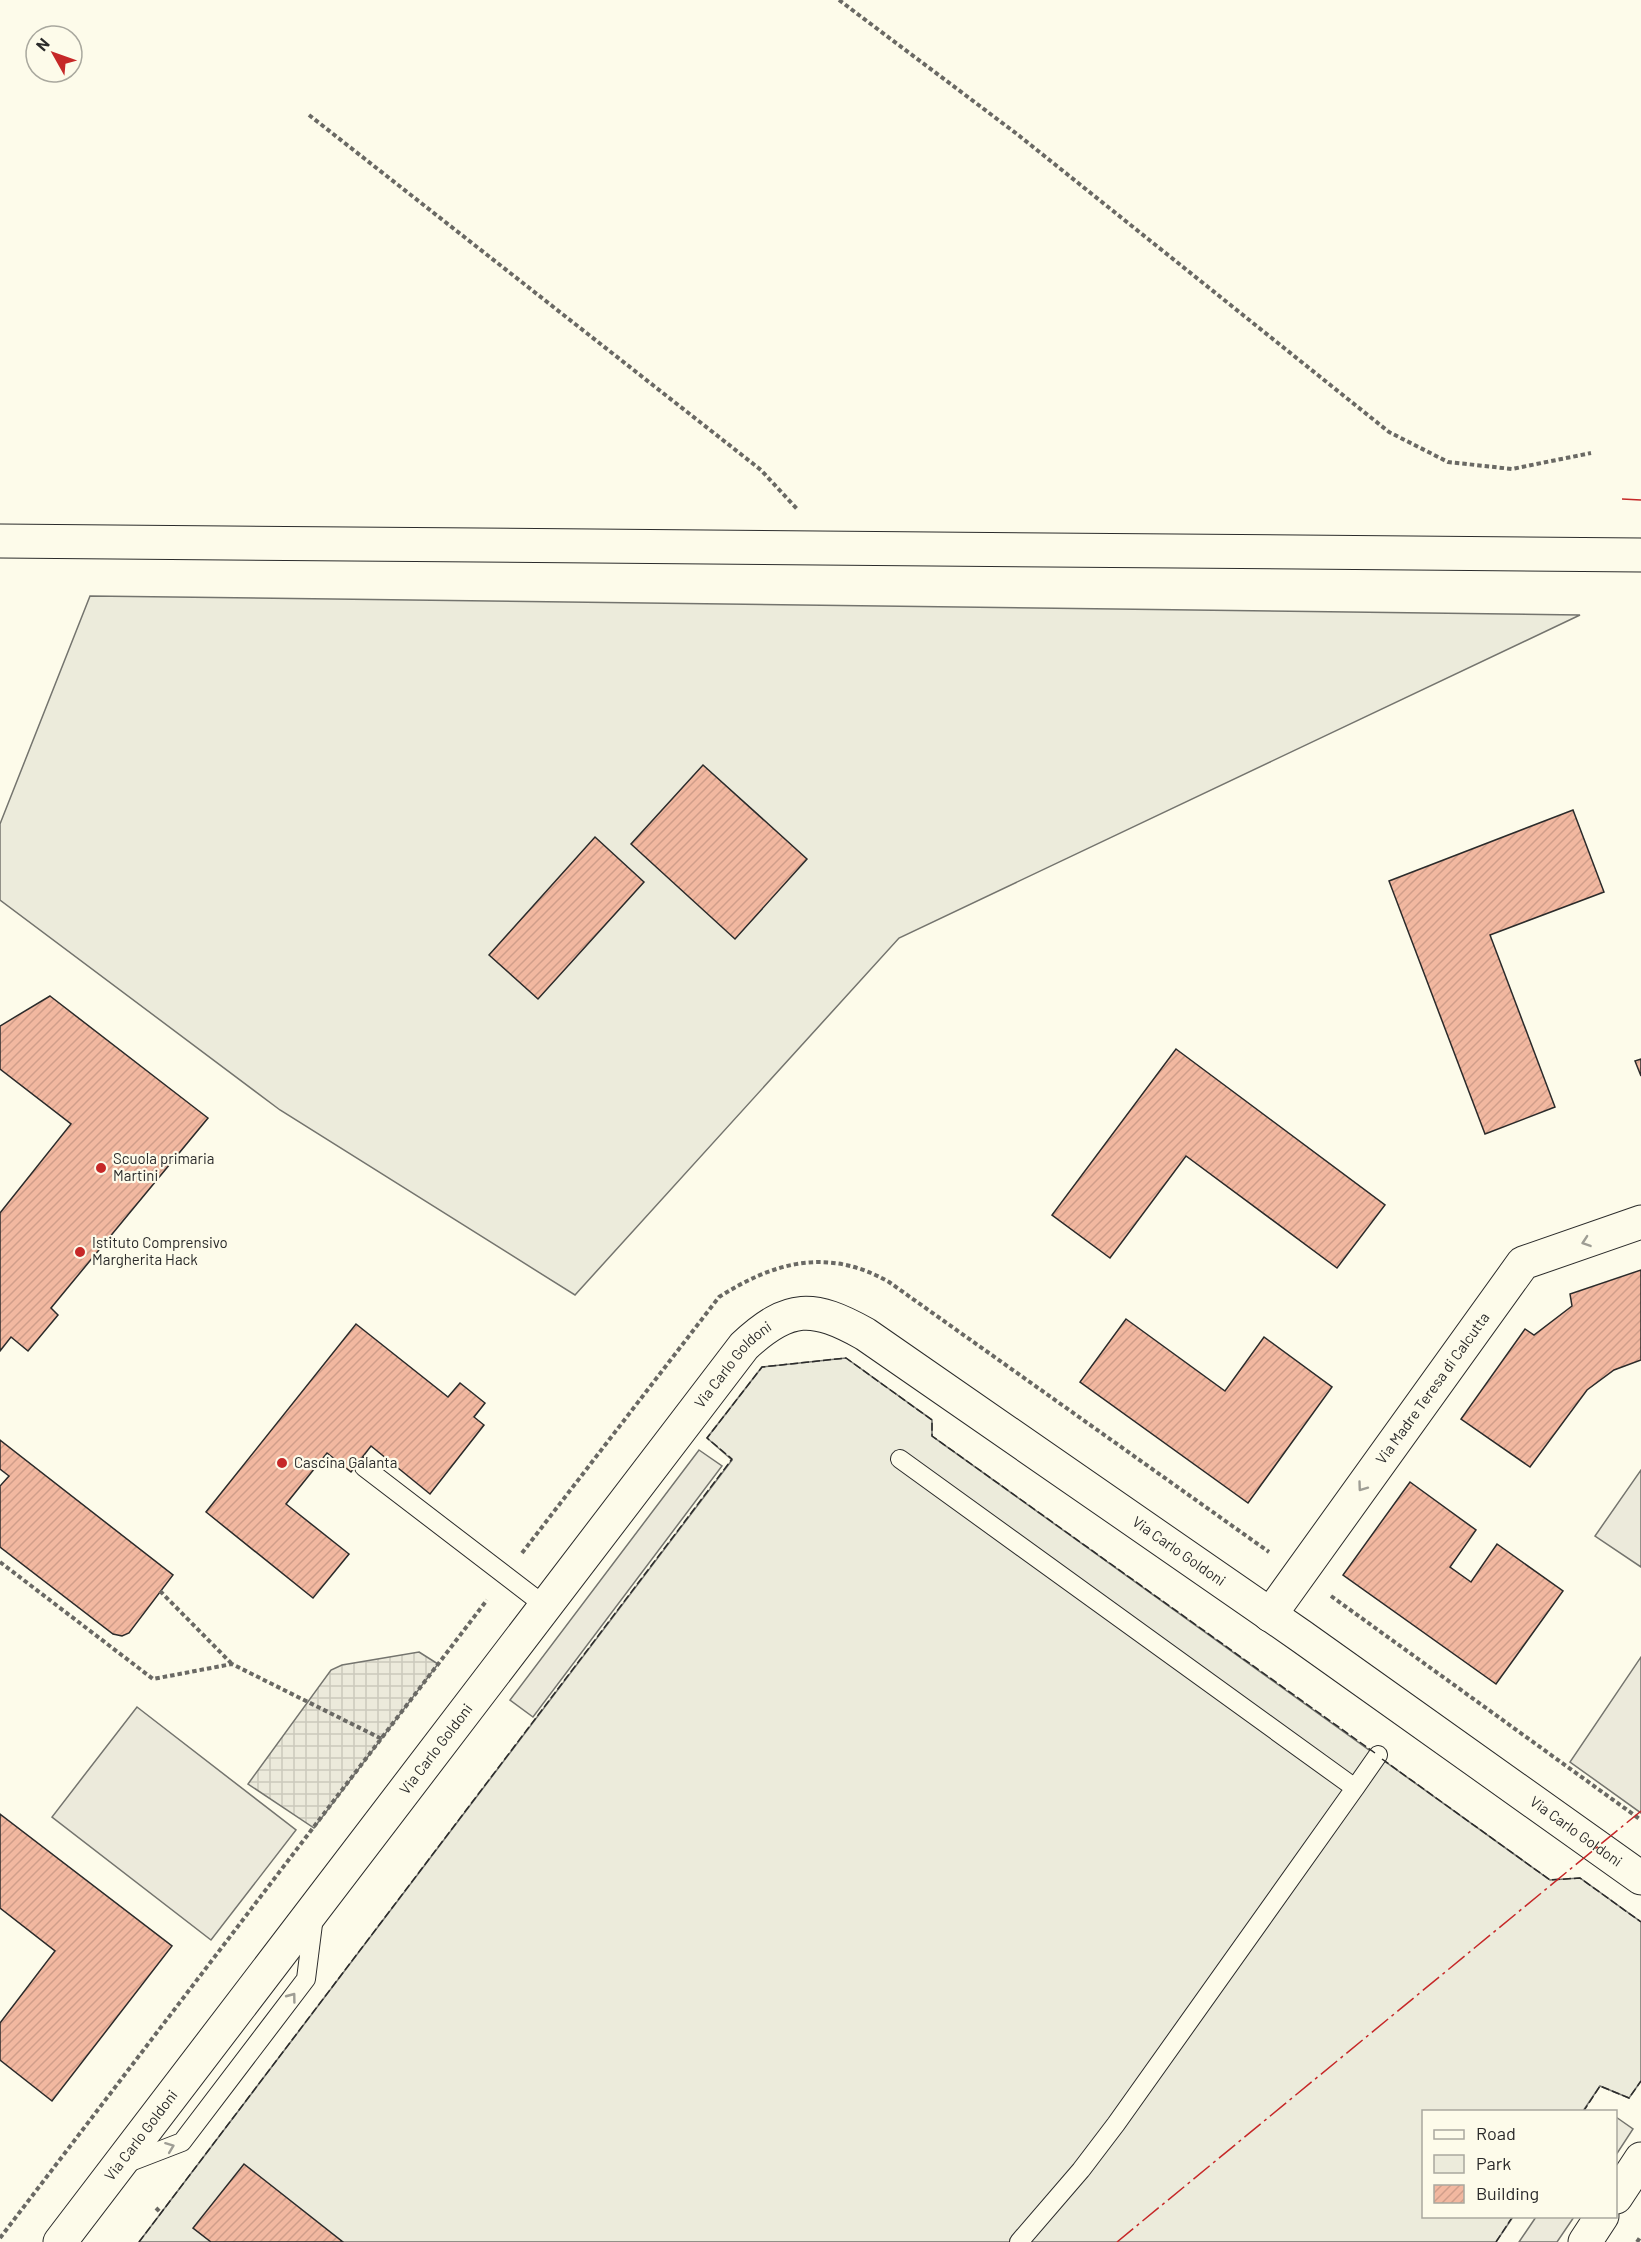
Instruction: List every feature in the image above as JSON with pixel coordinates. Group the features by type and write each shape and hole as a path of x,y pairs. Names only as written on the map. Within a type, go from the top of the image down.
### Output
{"street":[{"path":"0,541 1641,555"},
{"name":"Via Madre Teresa di Calcutta","path":"1270,1614 1523,1263 1641,1222"},
{"name":"Via Carlo Goldoni","path":"60,2242 544,1605 744,1346 765,1326 784,1316 812,1312 841,1321 865,1335 1270,1614 1641,1878"},
{"path":"1617,2195 1641,2159"},
{"path":"1585,2242 1601,2218"}],"lane":[{"path":"900,1459 1355,1788"},
{"path":"364,1467 504,1577 544,1605"},
{"path":"1019,2242 1081,2170 1116,2124 1378,1755"}],"path":[{"path":"839,0 1017,134 1389,432 1448,462 1512,469 1591,453"},
{"path":"309,115 761,470 833,548"},
{"path":"0,2238 719,1298 759,1274 810,1262 858,1267 889,1282 1299,1573 1641,1820"},
{"path":"0,1562 153,1679 232,1664"},
{"path":"160,1591 232,1664 382,1739"},
{"path":"156,2208 161,2213"},
{"path":"1637,2242 1641,2236"}],"green space":[{"path":"90,596 1580,615 899,938 575,1295 280,1110 0,900 0,824"},
{"path":"846,1358 932,1420 932,1436 1550,1880 1580,1878 1641,1922 1641,2081 1629,2098 1600,2086 1584,2110 1422,2110 1422,2218 1512,2218 1496,2242 139,2242 732,1460 707,1438 762,1367"}],"shaded area":[{"path":"699,1450 722,1466 533,1717 510,1700"},
{"path":"1641,1470 1641,1567 1595,1536"},
{"path":"419,1652 438,1664 314,1828 248,1784 331,1670 342,1665"},
{"path":"1641,1657 1641,1813 1570,1762"},
{"path":"137,1707 296,1830 211,1940 52,1817"},
{"path":"1617,2118 1633,2129 1617,2153"},
{"path":"1535,2218 1573,2218 1557,2242 1519,2242"}],"building":[{"path":"703,765 807,859 735,939 631,844"},
{"path":"1573,810 1604,892 1490,935 1555,1107 1485,1134 1389,881"},
{"path":"595,837 644,882 538,999 489,955"},
{"name":"Scuola primaria Martini","path":"50,996 208,1118 51,1308 58,1315 28,1351 11,1337 0,1351 0,1213 71,1124 0,1069 0,1026"},
{"path":"1176,1049 1385,1205 1337,1268 1186,1156 1110,1258 1052,1215"},
{"path":"1641,1059 1641,1076 1635,1061"},
{"path":"1641,1270 1641,1360 1614,1370 1587,1390 1530,1467 1461,1419 1525,1329 1534,1335 1572,1306 1570,1294"},
{"path":"1126,1319 1225,1391 1264,1337 1332,1387 1248,1503 1080,1382"},
{"name":"Cascina Galanta","path":"356,1324 448,1397 460,1383 485,1403 474,1417 484,1425 430,1494 371,1446 351,1472 327,1453 286,1504 349,1554 313,1598 206,1512"},
{"path":"0,1440 173,1575 129,1633 122,1636 113,1634 0,1547 0,1486 9,1476 0,1469"},
{"path":"1410,1482 1476,1530 1450,1567 1471,1582 1497,1544 1563,1591 1496,1684 1343,1575"},
{"path":"0,1814 172,1946 52,2101 0,2060 0,2023 55,1951 0,1908"},
{"path":"244,2164 343,2242 211,2242 193,2228"}],"fence":[{"path":"139,2242 732,1459 707,1438 762,1367 846,1358 932,1420 932,1436 1375,1753"},
{"path":"1382,1759 1550,1880 1580,1878 1641,1922"},
{"path":"1584,2110 1600,2086 1629,2098 1641,2081"},
{"path":"1496,2242 1512,2218"}],"power":[{"path":"1622,499 1641,500"},
{"path":"1117,2242 1641,1811"}],"place":[{"name":"Scuola primaria Martini","path":"101,1168"},
{"name":"Istituto Comprensivo Margherita Hack","path":"80,1252"},
{"name":"Cascina Galanta","path":"282,1463"}]}
